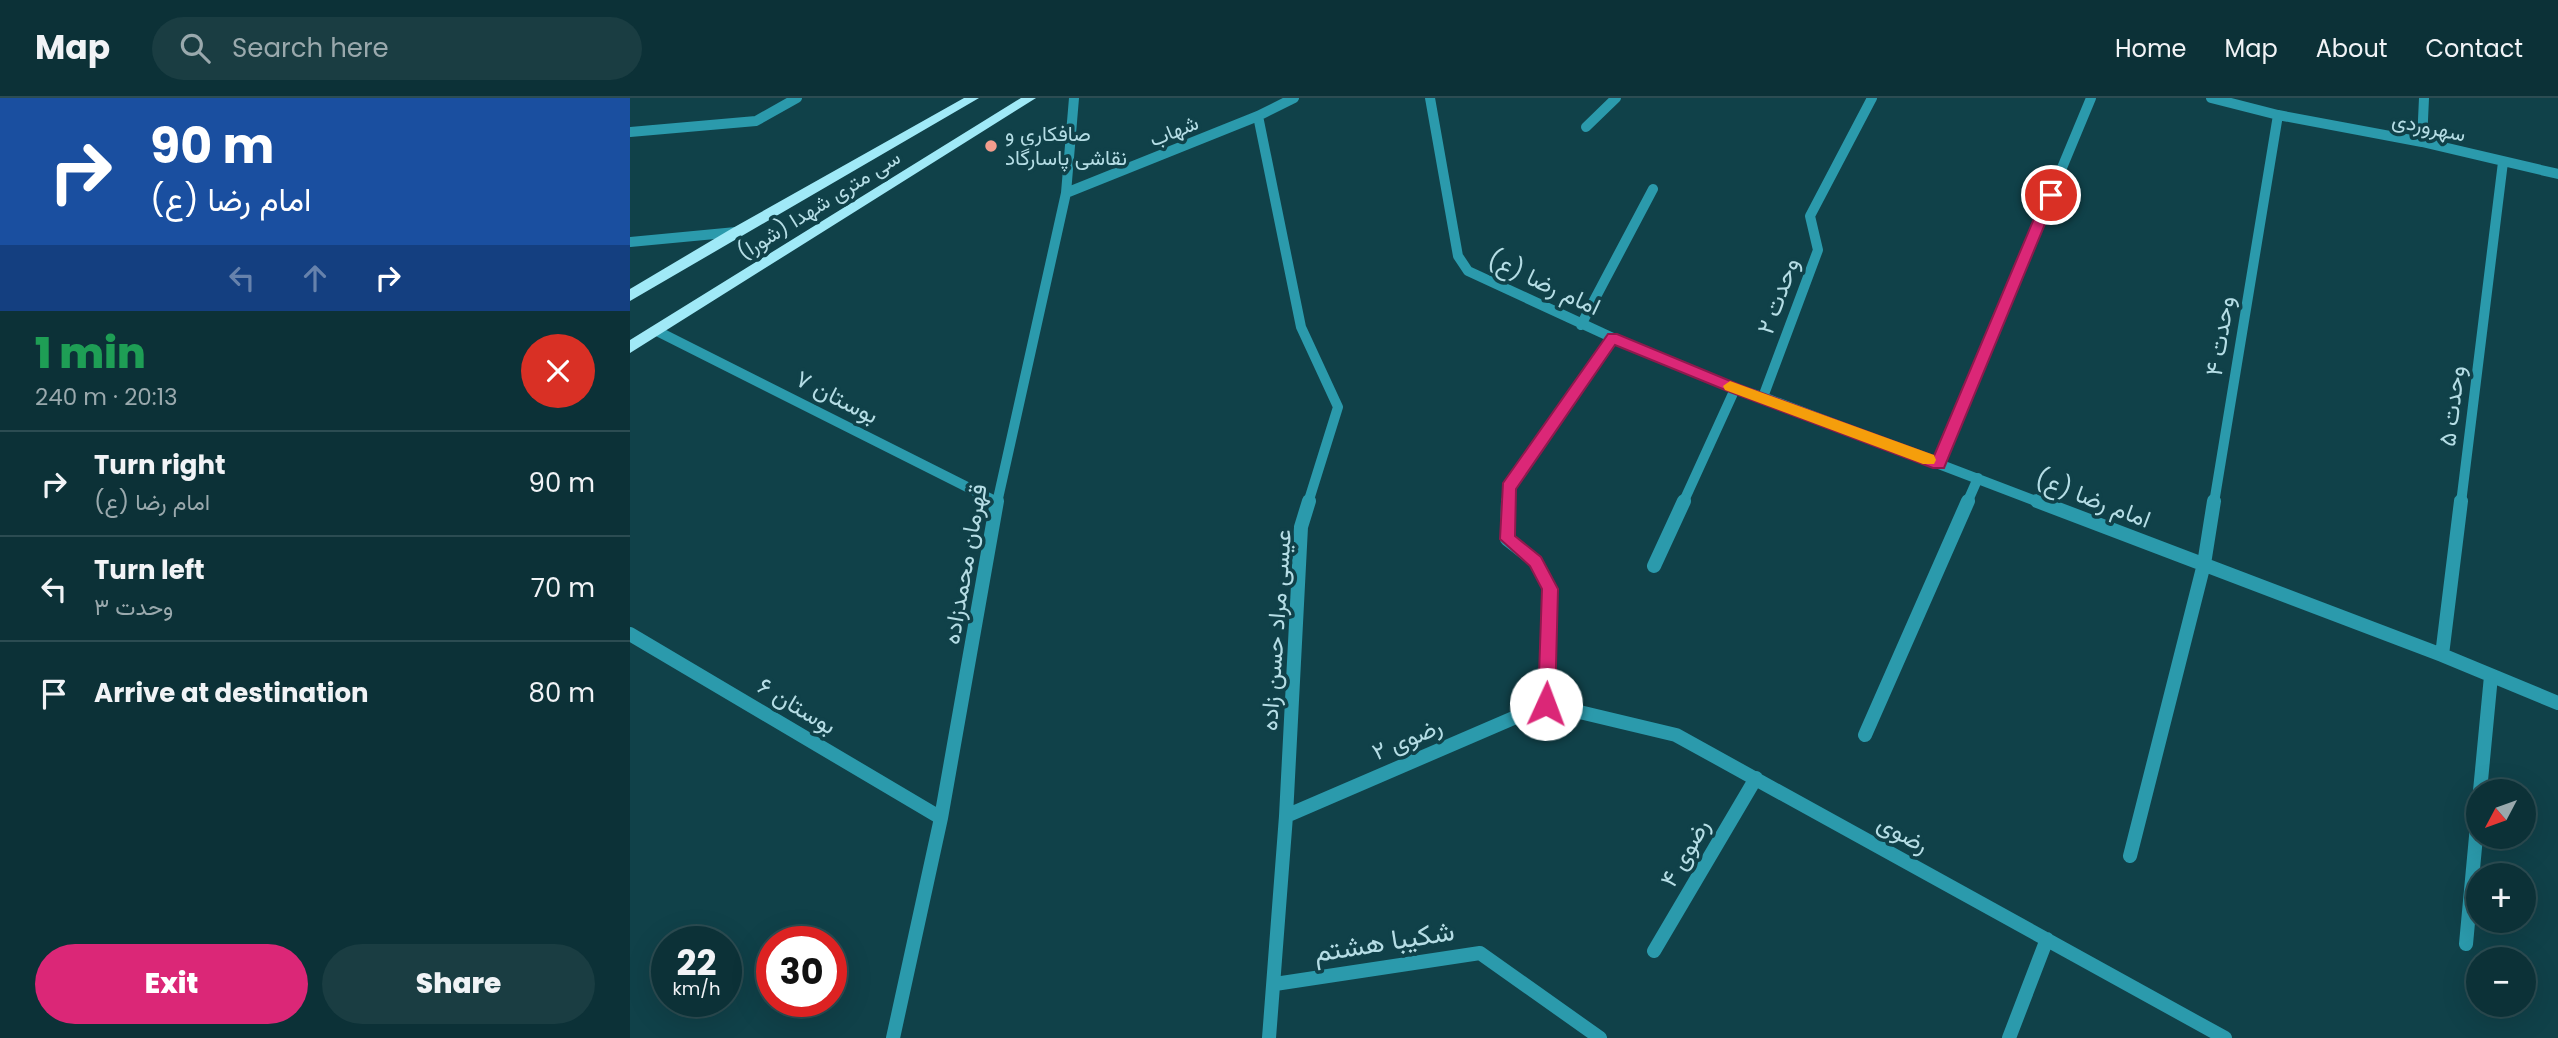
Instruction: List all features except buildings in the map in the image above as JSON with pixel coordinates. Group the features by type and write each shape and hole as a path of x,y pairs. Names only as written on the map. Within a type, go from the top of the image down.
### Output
{"main road":[{"name":"سی متری شهدا (شورا)","path":"630,296 736,232 974,98"},
{"name":"سی متری شهدا (شورا)","path":"630,347 1030,98"}],"street":[{"path":"630,132 756,121 797,98"},
{"name":"قهرمان محمدزاده","path":"893,1038 942,818 997,502 1066,193 1074,98"},
{"name":"شهاب","path":"1066,193 1258,116 1294,98"},
{"name":"امام رضا (ع)","path":"1430,98 1458,256 1468,271 1581,325 1735,388 2442,655 2558,703"},
{"path":"1586,127 1616,98"},
{"name":"وحدت ۲","path":"1763,397 1818,250 1810,216 1872,98"},
{"path":"1939,464 2091,98"},
{"name":"سهروردی","path":"2211,98 2278,115 2422,142 2558,174"},
{"path":"2422,142 2424,98"},
{"name":"وحدت ۴","path":"2130,856 2204,564 2278,115"},
{"name":"عیسی مراد حسن زاده","path":"1258,116 1301,327 1338,407 1301,527 1286,816 1269,1038"},
{"name":"وحدت ۵","path":"2442,655 2503,162"},
{"path":"1581,325 1653,189"},
{"path":"630,242 736,232"},
{"name":"بوستان ۷","path":"657,331 997,502"},
{"name":"امام رضا (ع)","path":"1546,704 1550,589 1535,562 1507,539 1508,487 1613,338"},
{"path":"1654,566 1735,388"},
{"path":"1865,735 1978,478"},
{"name":"بوستان ۶","path":"630,634 942,818"},
{"path":"2481,779 2491,676"},
{"name":"رضوی ۲","path":"1286,816 1546,704"},
{"name":"رضوی","path":"1546,704 1676,735 2225,1038"},
{"name":"رضوی ۴","path":"1654,951 1756,778"},
{"path":"2466,944 2475,849"},
{"path":"2009,1038 2047,939"},
{"name":"شکیبا هشتم","path":"1275,984 1480,953 1600,1038"}],"slow traffic":[{"path":"1730,386 1928,460"}],"place":[{"name":"صافکاری و نقاشی پاسارگاد","path":"991,146"}],"route":[{"path":"1546,704 1550,589 1535,562 1507,539 1508,487 1613,338 1735,388 1939,464 2051,195"}]}
